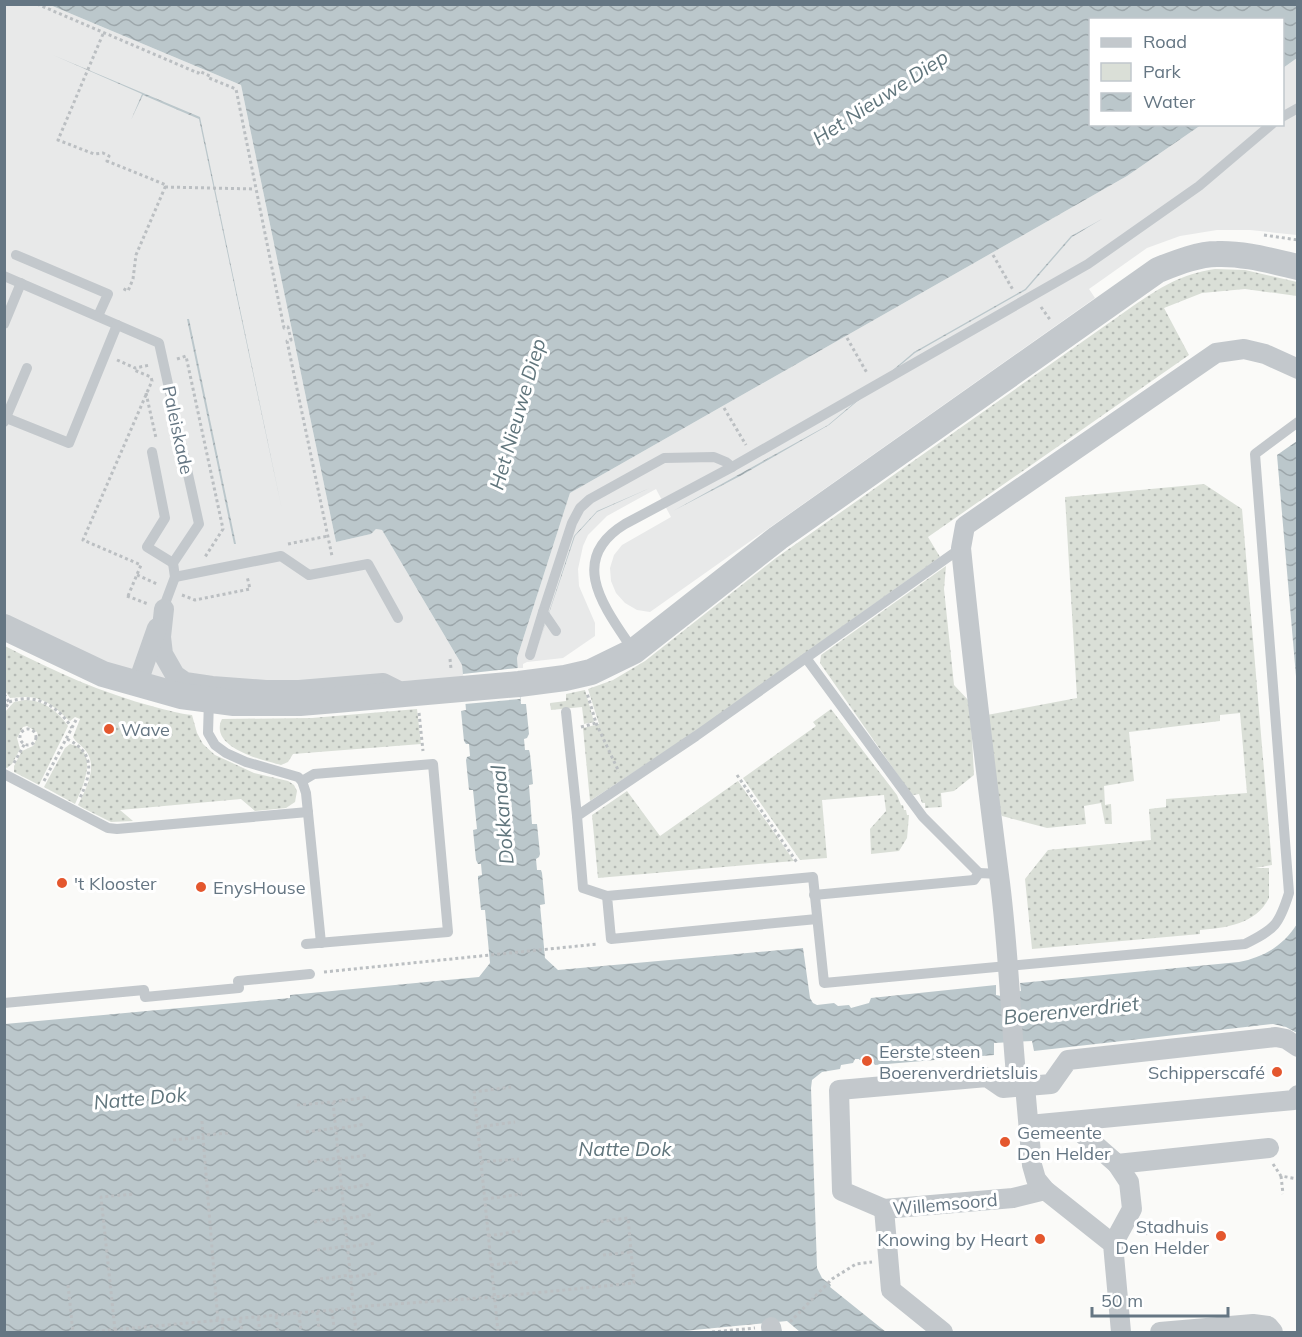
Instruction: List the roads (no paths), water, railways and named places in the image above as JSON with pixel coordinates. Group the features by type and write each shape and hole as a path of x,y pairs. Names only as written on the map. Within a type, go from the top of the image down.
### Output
{"street":[{"path":"4,627 103,674 137,685 182,696 257,704 412,701 457,678 519,684 582,674 605,666 634,651 778,538 1158,270 1177,262 1216,254 1254,257 1298,267"},
{"path":"1113,1244 1045,1190 1036,1179 1032,1165 1029,1125 1013,1042 999,874 982,751 961,548 965,526 1216,353 1244,349 1265,354 1298,369"},
{"path":"165,605 161,637 163,654 175,675 185,682 266,690 299,690 383,683 412,701"},
{"path":"137,685 165,605"},
{"path":"884,1209 842,1191 838,1090 987,1077 1003,1088 1021,1081 1051,1084 1068,1060 1276,1037 1287,1039 1298,1047"},
{"path":"1029,1125 1294,1100 1298,1095"},
{"path":"1069,1122 1117,1164 1129,1182 1132,1209 1113,1244 1121,1332"},
{"path":"1117,1164 1269,1148"},
{"name":"Willemsoord","path":"943,1332 891,1290 884,1209 1013,1198 1045,1190"},
{"path":"1160,1332 1253,1324 1268,1326 1273,1332"}],"lane":[{"path":"1284,116 1298,108"},
{"path":"634,651 597,589 594,567 599,548 619,528 732,467 1088,264 1199,186 1270,126"},
{"path":"16,255 108,294 98,316"},
{"name":"Paleiskade","path":"4,276 159,343 199,524 173,563"},
{"path":"4,324 21,283"},
{"path":"27,368 5,419 69,443 117,325"},
{"path":"566,712 583,888 607,896 813,877 825,983 1245,944 1269,932 1282,914 1288,893 1254,454 1298,422"},
{"path":"152,452 165,518 147,547 173,563 175,577 165,605"},
{"path":"530,655 572,523 580,508 590,499 664,458 714,457 732,467"},
{"path":"577,816 961,548"},
{"path":"175,577 281,556 309,575 368,564 398,618"},
{"path":"543,612 556,631"},
{"path":"806,658 923,818 979,873 999,874"},
{"path":"209,700 208,733 215,745 235,758 292,774 302,781 306,793 321,943"},
{"path":"302,781 314,774 433,764 448,932 306,944"},
{"path":"6,774 108,828 308,812"},
{"path":"814,895 974,880 979,873"},
{"path":"607,896 611,939 817,919"},
{"path":"4,1004 144,990 145,997 239,988 238,981 310,974"}],"water":[{"path":"50,5 1297,5 1297,58 1284,67 1284,18 1089,18 1089,126 1200,126 1127,176 570,493 517,658 521,704 526,704 529,734 524,739 525,750 529,750 530,754 533,784 529,785 532,824 537,824 540,854 536,859 537,870 541,870 542,873 545,904 540,905 545,958 558,970 803,948 810,998 813,1003 817,1005 834,1003 838,1006 849,1005 851,1008 869,1003 871,998 996,985 996,995 1001,996 1001,994 1021,991 1020,983 1239,962 1257,957 1272,949 1286,939 1297,924 1297,1033 1273,1024 1034,1051 1032,1041 994,1043 994,1055 875,1065 871,1060 862,1062 855,1059 853,1063 841,1065 840,1069 822,1072 812,1080 811,1088 817,1268 822,1278 831,1285 830,1287 886,1332 800,1332 787,1321 673,1332 5,1332 5,1024 290,998 290,995 479,977 490,963 485,910 481,910 478,880 478,876 482,875 481,864 478,864 476,860 473,830 477,829 473,790 469,790 466,760 470,756 469,744 464,741 461,711 466,710 462,665 382,530 376,529 371,534 336,542 241,85"},
{"path":"53,55 200,117 282,510 199,119 143,95 131,120 142,94"},
{"path":"1102,219 1072,237 1026,290 915,353 829,425 673,511 828,425 914,352 1025,289 1071,236"},
{"path":"187,319 189,319 236,544 234,544"},
{"path":"1297,441 1297,688 1277,455"},
{"path":"650,488 597,512 575,536 538,646 574,536 597,511"}],"place":[{"name":"Wave","path":"109,729"},
{"name":"'t Klooster","path":"62,883"},
{"name":"EnysHouse","path":"201,887"},
{"name":"Eerste steen Boerenverdrietsluis","path":"867,1061"},
{"name":"Schipperscafé","path":"1277,1072"},
{"name":"Gemeente Den Helder","path":"1005,1142"},
{"name":"Stadhuis Den Helder","path":"1221,1236"},
{"name":"Knowing by Heart","path":"1040,1239"}],"water label":[{"name":"Het Nieuwe Diep","path":"880,97"},
{"name":"Het Nieuwe Diep","path":"517,414"},
{"name":"Dokkanaal","path":"502,815"},
{"name":"Boerenverdriet","path":"1071,1010"},
{"name":"Natte Dok","path":"140,1098"},
{"name":"Natte Dok","path":"625,1148"}]}
